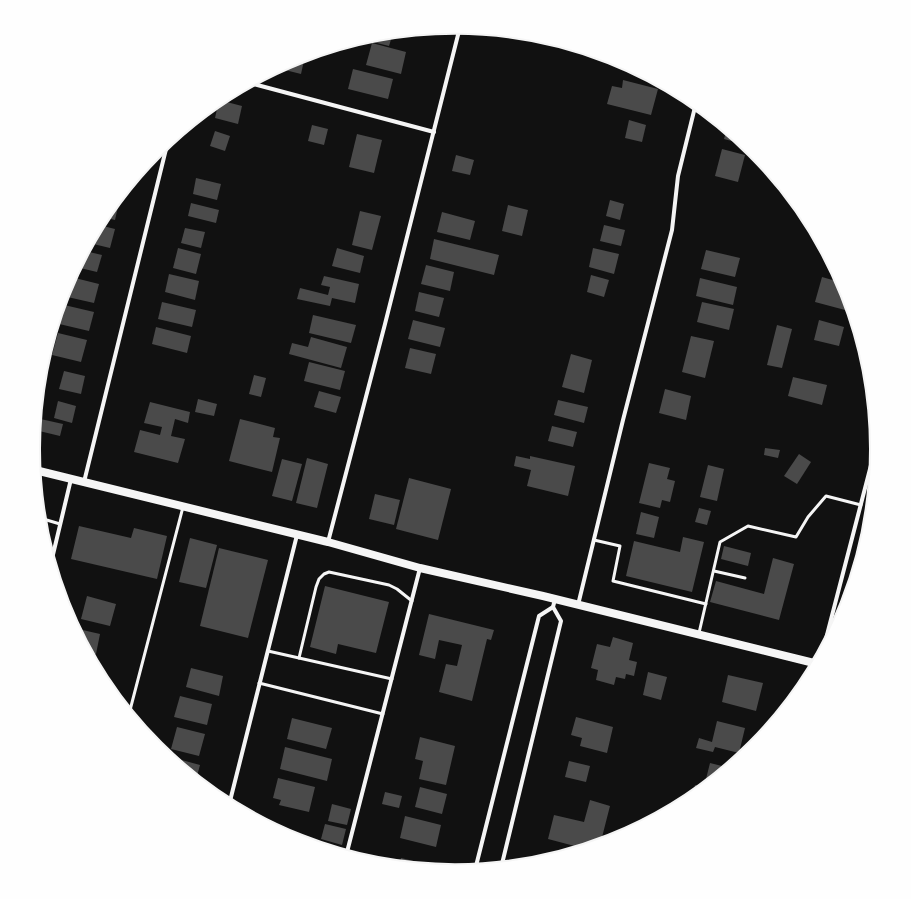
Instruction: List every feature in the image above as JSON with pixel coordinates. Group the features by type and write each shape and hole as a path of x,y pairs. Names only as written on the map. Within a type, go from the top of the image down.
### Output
{"main road":[{"path":"41,471 328,542 554,603 578,605 812,662"}],"street":[{"path":"328,542 458,34"},
{"path":"259,84 434,132"},
{"path":"578,605 672,230 678,176 694,110"},
{"path":"84,482 165,153"},
{"path":"827,635 870,468"},
{"path":"53,551 71,479"},
{"path":"231,798 297,535"},
{"path":"347,851 420,568"},
{"path":"476,864 539,616 554,603 561,621 502,862"}],"lane":[{"path":"698,635 720,542 748,526 796,537 808,517 826,496 861,505"},
{"path":"131,708 183,507"},
{"path":"46,520 60,524"},
{"path":"594,540 620,546 613,581 706,604"},
{"path":"714,571 745,578"},
{"path":"298,658 316,587 319,579 324,574 329,572 389,586 397,589 412,601"},
{"path":"268,651 392,679"},
{"path":"259,683 383,714"}],"building":[{"path":"391,39 389,46 373,42"},
{"path":"372,43 406,52 401,74 366,65"},
{"path":"303,63 301,74 286,70"},
{"path":"353,69 393,79 388,99 348,89"},
{"path":"623,80 658,89 651,115 607,104 612,86 622,88"},
{"path":"228,102 242,106 238,124 215,118 217,110"},
{"path":"629,120 646,125 642,142 625,138"},
{"path":"312,125 328,129 324,145 308,141"},
{"path":"215,131 230,136 225,151 210,146"},
{"path":"357,134 382,140 374,173 349,167"},
{"path":"725,134 734,142 724,139"},
{"path":"722,149 745,155 738,182 715,176"},
{"path":"456,155 474,160 470,175 452,171"},
{"path":"196,178 221,184 217,200 193,194"},
{"path":"610,200 624,204 620,220 606,216"},
{"path":"191,203 219,210 216,223 188,216"},
{"path":"508,205 528,210 522,236 502,231"},
{"path":"118,209 115,220 110,219"},
{"path":"360,211 381,216 372,250 352,245"},
{"path":"442,212 475,221 470,240 437,232"},
{"path":"604,225 625,230 621,246 600,241"},
{"path":"105,227 115,229 110,248 95,244"},
{"path":"185,228 205,232 201,248 181,243"},
{"path":"434,239 499,255 494,275 430,259"},
{"path":"178,248 201,254 196,274 173,268"},
{"path":"337,248 364,256 360,273 332,266"},
{"path":"593,248 619,254 614,274 589,267"},
{"path":"706,250 740,258 735,277 701,269"},
{"path":"90,252 102,255 97,272 82,268"},
{"path":"426,265 454,272 450,291 421,284"},
{"path":"169,274 199,281 195,300 165,292"},
{"path":"591,275 609,280 604,297 587,292"},
{"path":"324,276 359,284 355,303 332,298 330,306 297,299 300,288 328,295 330,287 321,285"},
{"path":"822,277 835,281 846,308 845,310 815,302"},
{"path":"700,278 737,287 733,305 696,296"},
{"path":"77,279 99,284 94,303 69,297"},
{"path":"419,292 444,298 439,317 415,311"},
{"path":"162,302 196,310 192,327 158,319"},
{"path":"702,302 734,309 729,330 697,322"},
{"path":"66,305 94,312 89,331 60,324"},
{"path":"313,315 356,325 351,343 309,333"},
{"path":"413,320 445,328 440,347 408,339"},
{"path":"819,320 844,327 839,346 814,340"},
{"path":"777,325 792,329 782,368 767,365"},
{"path":"156,327 191,336 187,353 152,344"},
{"path":"58,333 87,340 81,362 52,355"},
{"path":"691,336 714,341 705,378 682,372"},
{"path":"311,337 347,347 341,368 289,354 292,343 308,347"},
{"path":"410,348 436,354 431,374 405,368"},
{"path":"571,354 592,360 584,393 562,387"},
{"path":"309,362 345,371 340,390 304,381"},
{"path":"64,371 85,376 81,394 59,389"},
{"path":"254,375 266,378 261,397 249,394"},
{"path":"793,377 827,385 822,405 788,396"},
{"path":"665,389 691,396 686,420 659,413"},
{"path":"319,391 341,397 336,413 314,407"},
{"path":"198,399 217,404 214,416 195,412"},
{"path":"558,400 588,407 584,423 554,415"},
{"path":"58,401 76,406 72,423 54,418"},
{"path":"150,402 190,412 188,423 175,419 171,436 185,439 178,463 134,452 140,430 160,435 162,427 144,423"},
{"path":"41,419 63,424 60,436 41,431"},
{"path":"240,419 275,428 273,437 280,438 272,472 229,461"},
{"path":"552,426 577,432 573,447 548,441"},
{"path":"765,448 780,450 778,458 764,455"},
{"path":"799,454 811,462 797,484 784,476"},
{"path":"516,456 530,459 530,456 575,466 568,496 527,486 531,470 514,466"},
{"path":"307,458 328,464 317,508 296,503"},
{"path":"282,459 302,464 292,501 272,496"},
{"path":"649,463 670,468 667,479 675,481 670,502 662,500 660,508 639,503"},
{"path":"708,465 724,469 717,501 700,497"},
{"path":"409,478 451,489 438,540 396,529"},
{"path":"375,494 400,500 394,525 369,519"},
{"path":"699,508 711,511 707,525 695,522"},
{"path":"641,512 659,517 654,538 636,534"},
{"path":"79,526 131,538 134,528 167,536 157,579 71,559"},
{"path":"683,537 704,542 692,592 626,576 634,541 680,552"},
{"path":"190,538 217,545 206,588 179,582"},
{"path":"724,546 751,553 748,566 721,559"},
{"path":"219,548 268,560 248,638 200,626"},
{"path":"773,558 794,564 779,620 710,602 716,581 764,594"},
{"path":"325,586 389,602 376,653 338,644 336,654 310,647"},
{"path":"87,596 116,604 110,626 81,619"},
{"path":"429,614 494,630 491,640 487,639 472,701 439,692 446,664 457,666 462,645 439,640 435,659 419,655"},
{"path":"82,630 100,634 96,654 94,654"},
{"path":"613,637 633,643 629,660 637,662 634,676 626,674 625,679 616,677 614,685 596,680 598,670 591,668 597,644 610,647"},
{"path":"191,668 223,676 219,696 186,687"},
{"path":"648,672 667,677 661,700 643,695"},
{"path":"728,675 763,683 756,711 722,702"},
{"path":"180,696 212,704 207,725 174,717"},
{"path":"576,717 613,727 607,753 580,746 582,738 571,735"},
{"path":"292,718 332,728 326,749 287,739"},
{"path":"717,721 745,728 739,753 715,747 713,752 696,748 699,738 712,742"},
{"path":"177,727 205,734 199,756 171,749"},
{"path":"420,737 455,746 446,785 419,779 423,761 415,759"},
{"path":"285,747 332,759 327,781 280,769"},
{"path":"179,759 200,765 197,775"},
{"path":"569,761 590,766 586,782 565,777"},
{"path":"710,763 724,766 708,779 706,781"},
{"path":"278,778 315,787 309,812 279,805 281,800 273,798"},
{"path":"420,787 447,794 442,814 415,807"},
{"path":"385,792 402,796 399,808 382,804"},
{"path":"590,800 610,806 602,838 577,847 548,839 554,815 584,822"},
{"path":"332,804 351,809 347,825 328,821"},
{"path":"405,816 441,825 436,847 400,838"},
{"path":"325,824 346,829 342,845 321,839"},
{"path":"401,858 422,863 422,863 400,861"}]}
